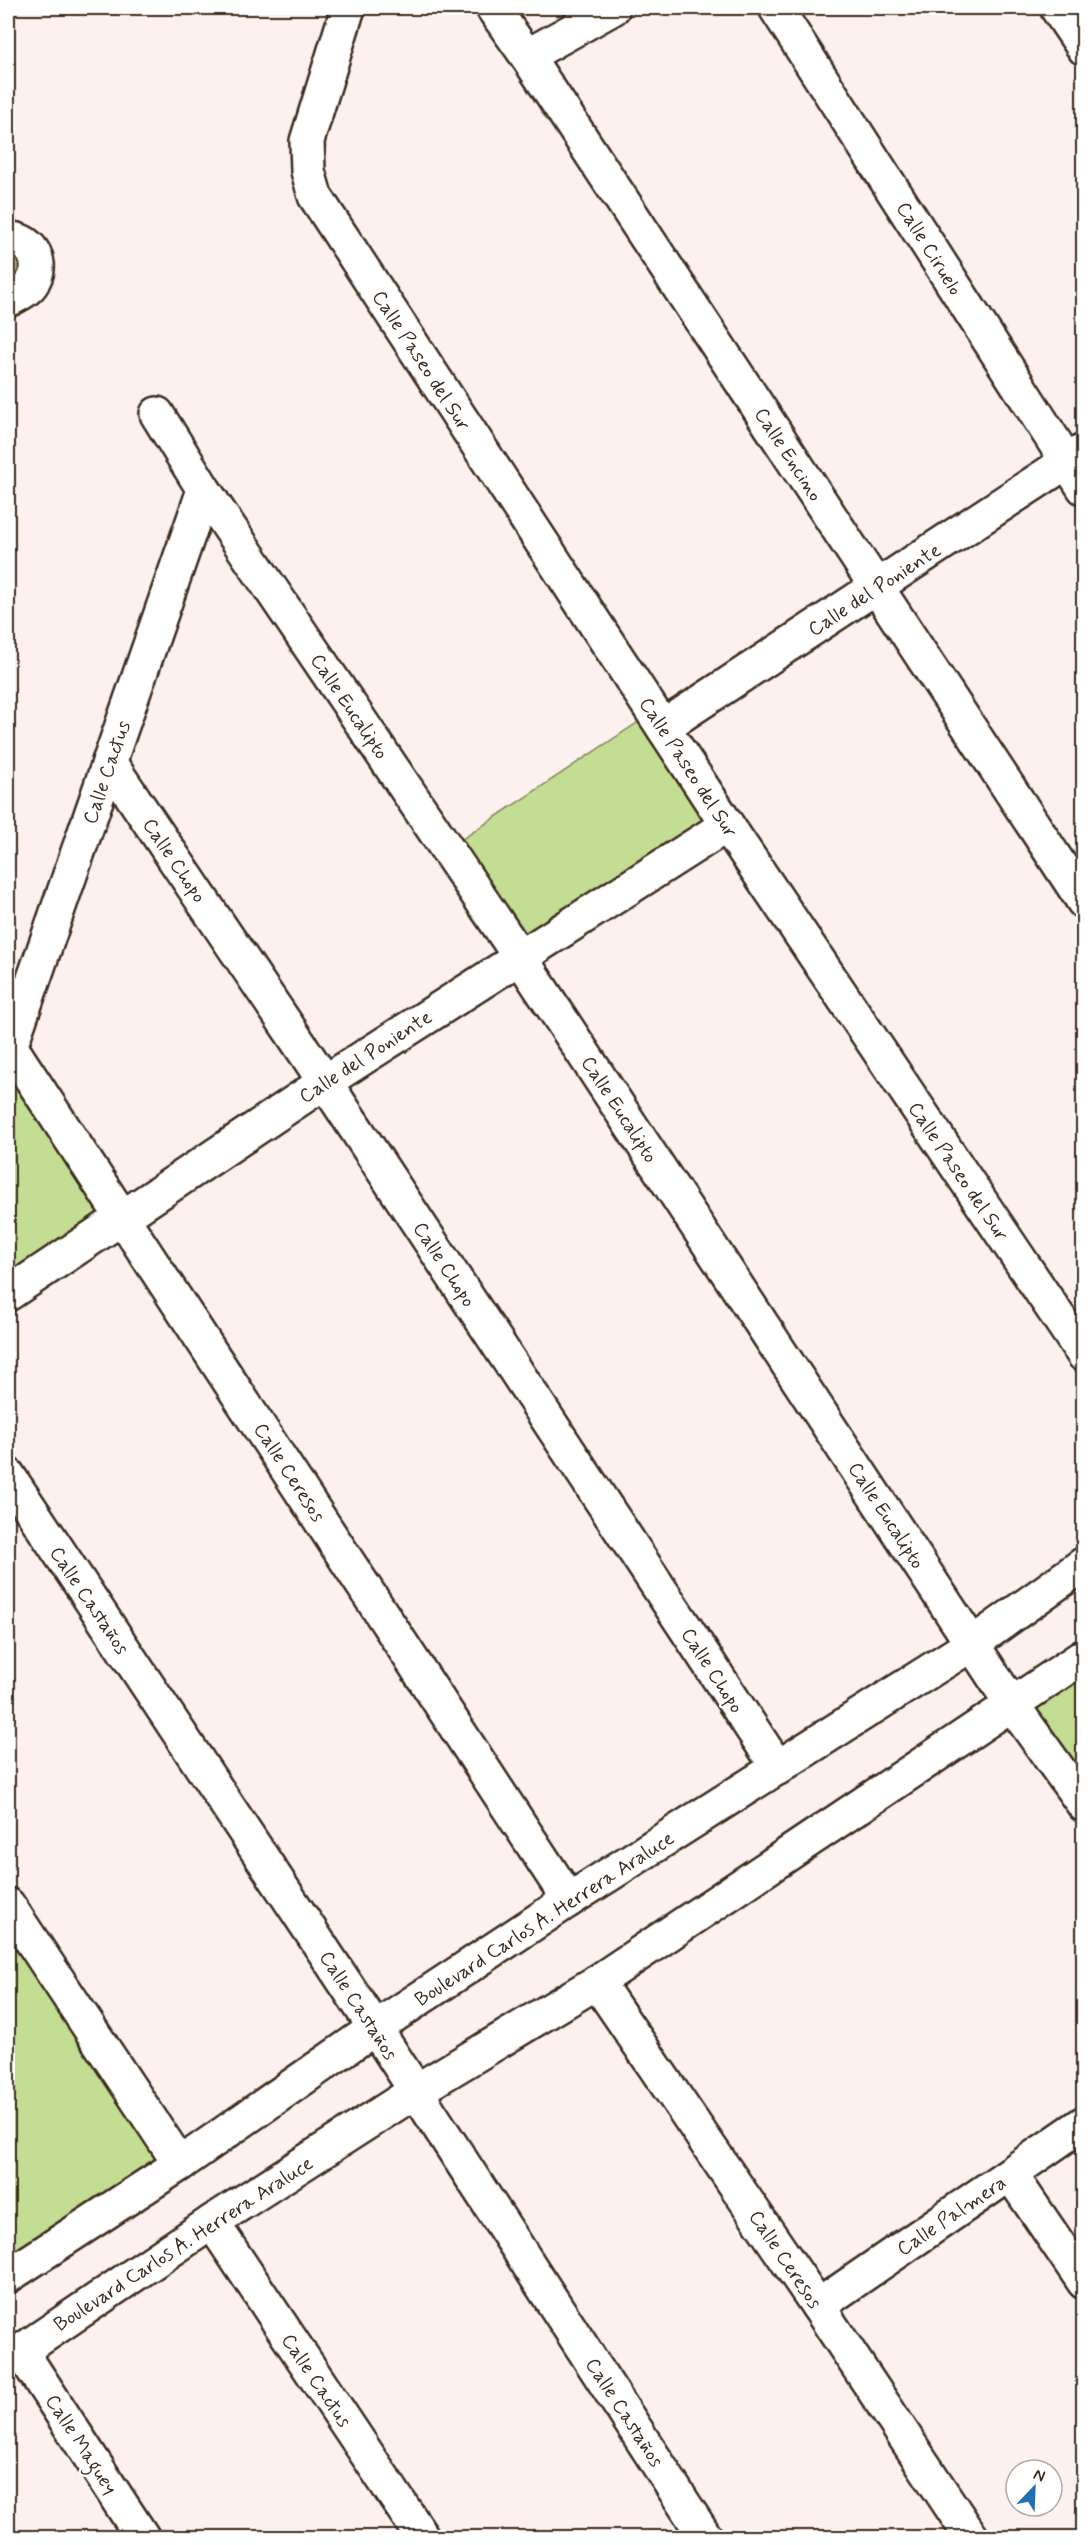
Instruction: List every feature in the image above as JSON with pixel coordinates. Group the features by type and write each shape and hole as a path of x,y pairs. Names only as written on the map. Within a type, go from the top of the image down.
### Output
{"street":[{"name":"Calle Paseo del Sur","path":"348,8 307,141 308,171 315,196 727,825 1083,1355"},
{"name":"Calle Encino","path":"493,8 527,56 1083,902"},
{"path":"527,56 613,8"},
{"name":"Calle Ciruelo","path":"776,8 1078,467"},
{"path":"1057,8 1083,48"},
{"path":"8,239 26,244 35,253 38,267 34,281 23,292 8,300"},
{"name":"Calle Eucalipto","path":"157,414 204,490 520,957 1011,1703 1083,1805"},
{"name":"Calle del Poniente","path":"663,727 877,588 1078,467"},
{"name":"Calle Cactus","path":"9,1049 204,490"},
{"name":"Calle Chopo","path":"109,762 325,1082 778,1768"},
{"name":"Calle del Poniente","path":"8,1294 325,1082 727,825"},
{"name":"Calle Ceresos","path":"9,1049 123,1216 569,1900"},
{"name":"Calle Castaños","path":"8,1475 375,2028 706,2538"},
{"name":"Boulevard Carlos A. Herrera Araluce","path":"8,2276 180,2164 375,2028 569,1900 972,1644 1083,1564"},
{"name":"Boulevard Carlos A. Herrera Araluce","path":"14,2355 212,2222 416,2091 597,1982 1083,1656"},
{"path":"8,1905 180,2164"},
{"name":"Calle Ceresos","path":"597,1982 818,2306 972,2538"},
{"name":"Calle Palmera","path":"818,2306 1011,2175 1083,2123"},
{"path":"1011,2175 1083,2282"},
{"name":"Calle Cactus","path":"212,2222 423,2538"},
{"name":"Calle Maguey","path":"14,2355 143,2538"}],"green space":[{"path":"8,248 25,257 26,280 8,289"},
{"path":"646,717 713,823 520,946 455,844"},
{"path":"8,1072 108,1213 8,1275"},
{"path":"1083,1671 1083,1777 1031,1705"},
{"path":"8,1918 169,2160 8,2270"}]}
